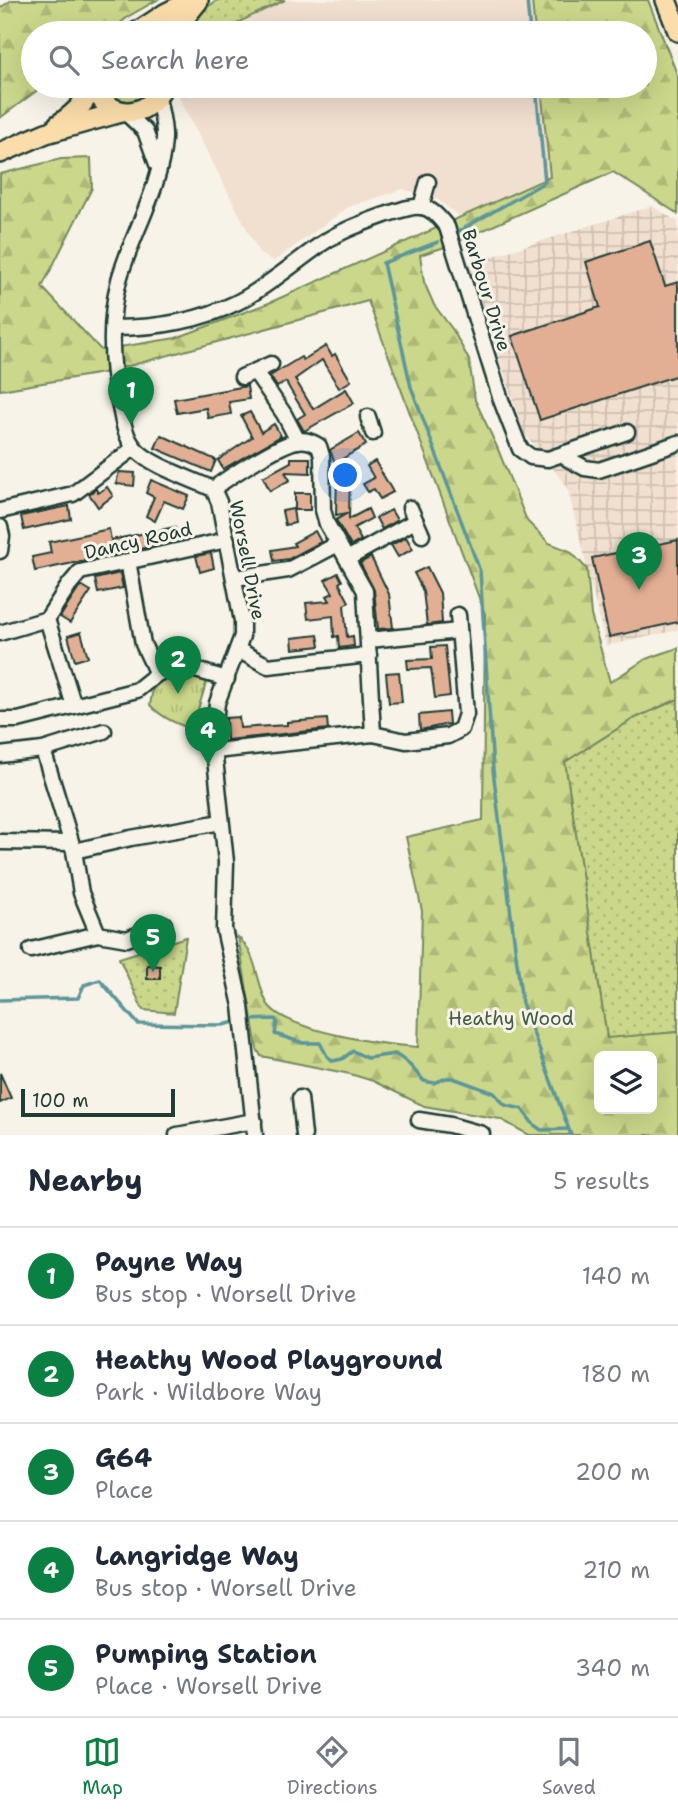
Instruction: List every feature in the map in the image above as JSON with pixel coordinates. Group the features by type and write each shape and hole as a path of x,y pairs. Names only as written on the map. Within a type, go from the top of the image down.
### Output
{"highway":[{"path":"156,21 192,0"},
{"path":"182,21 199,0"},
{"path":"666,0 678,31"},
{"path":"46,133 75,114 88,98"},
{"path":"101,98 105,104 123,113"},
{"path":"0,153 46,133 144,109 154,98"}],"street":[{"path":"0,511 73,494 134,448 126,432 117,393 113,328 118,282 154,188 164,138 161,98"},
{"path":"123,113 145,131 158,168"},
{"path":"113,328 153,328 197,318 237,302 286,272 314,248 354,226 395,212 421,207 428,182"},
{"name":"Barbour Drive","path":"421,207 436,215 451,238 516,443 531,457 548,459 627,432"},
{"path":"271,364 249,375 284,414 298,441"},
{"path":"368,417 373,433"},
{"path":"213,489 283,446 298,441 309,441 319,446 322,456 323,510 327,524 365,591 373,734"},
{"path":"565,453 568,459 585,468 599,470 678,443"},
{"name":"Worsell Drive","path":"134,448 152,461 213,489 219,502 235,578 242,636 213,721 226,862 223,929 241,1006 254,1128"},
{"path":"347,559 412,515 422,535"},
{"path":"0,527 0,551"},
{"name":"Dancy Road","path":"47,619 80,572 227,540"},
{"path":"235,578 288,570 338,544"},
{"path":"128,561 144,644 157,674"},
{"path":"215,751 373,734 406,741 448,736 461,729 466,714 458,615"},
{"path":"0,633 47,619 74,706"},
{"path":"238,650 268,666 459,631"},
{"path":"0,720 18,720 137,690 157,674 192,669 227,679"},
{"path":"0,755 43,750 104,731"},
{"path":"43,750 82,893 98,934"},
{"path":"0,842 71,845 221,822"},
{"path":"31,950 98,934 127,939 164,925"},
{"path":"299,1098 304,1135"},
{"path":"419,1120 448,1130 482,1134"},
{"path":"177,1135 254,1128"}],"shaded area":[{"path":"285,0 532,0 534,21 241,21"},
{"path":"179,98 542,98 550,177 460,217 437,199 403,189 348,207 274,261 260,254"},
{"path":"652,206 678,222 678,630 606,646 567,486 524,433 468,264"}],"green space":[{"path":"12,0 157,0 123,21 21,21 21,98 27,98 0,118 0,8"},
{"path":"218,0 285,0 241,21 192,21"},
{"name":"Heathy Wood","path":"532,0 648,0 656,21 534,21"},
{"name":"Heathy Wood","path":"657,23 678,77 678,214 613,172 448,246 420,255 424,282 434,305 453,330 469,360 475,400 527,521 549,543 570,551 587,569 591,615 610,682 646,659 678,648 678,699 633,719 565,762 607,1038 678,1032 678,1135 529,1135 500,1119 424,1106 373,1081 261,1056 257,1049 238,937 249,951 266,1001 275,1012 291,1021 335,1035 418,1047 422,911 406,837 483,820 485,614 368,301 103,373 0,390 0,174 61,159 91,158 92,188 42,287 101,350 176,338 269,303 550,177 542,98 657,98"},
{"path":"113,98 145,98 143,101 119,105"},
{"path":"188,674 208,677 192,729 169,720 150,705 154,683 169,676"},
{"path":"678,699 678,1032 607,1039 565,762 633,719"},
{"path":"186,937 174,1013 143,1010 119,958"}],"building":[{"path":"650,241 665,286 678,282 678,375 540,420 512,336 600,307 586,262"},
{"path":"326,346 332,356 335,354 351,381 339,388 322,360 295,379 313,409 346,389 354,403 304,431 297,419 305,414 286,382 277,387 270,376 301,357 303,360"},
{"path":"247,386 249,399 229,402 231,414 208,418 206,408 177,413 174,399"},
{"path":"250,412 261,432 274,424 281,436 223,469 218,460 252,437 241,416"},
{"path":"359,433 366,445 335,463 330,450"},
{"path":"161,435 216,460 211,472 155,448"},
{"path":"291,458 310,458 310,473 285,472 290,480 270,491 263,477 291,462"},
{"path":"375,461 393,492 380,499 374,489 368,492 363,484 374,478 367,466"},
{"path":"119,472 135,473 134,486 116,484"},
{"path":"337,473 350,474 349,519 368,509 372,518 354,528 361,540 351,546 336,520 348,513 336,515"},
{"path":"151,480 189,496 183,509 164,501 155,521 146,516 154,497 146,493"},
{"path":"107,487 113,496 98,507 89,494 96,489 98,493"},
{"path":"295,493 310,493 310,510 295,510"},
{"path":"69,506 71,519 24,530 21,516"},
{"path":"293,509 295,523 285,525 282,511"},
{"path":"391,510 397,520 382,529 376,518"},
{"path":"175,527 177,538 154,543 154,546 35,571 32,557 51,553 49,542 109,529 111,540"},
{"path":"315,531 321,542 289,559 274,561 272,550 295,546 293,543"},
{"path":"406,537 413,549 398,557 391,545"},
{"path":"678,540 678,622 609,637 592,558"},
{"path":"211,553 214,568 200,572 196,556"},
{"path":"371,557 389,594 393,628 378,629 374,590 360,563"},
{"path":"427,567 440,593 442,623 427,625 423,591 414,573"},
{"path":"120,573 123,588 98,593 95,579"},
{"path":"338,573 342,581 339,583 349,602 344,605 347,637 353,636 354,646 339,648 338,636 334,637 333,616 308,619 306,603 330,601 327,596 333,593 325,580"},
{"path":"81,585 91,591 70,623 60,617"},
{"path":"81,632 88,657 75,661 68,636"},
{"path":"318,635 320,646 293,649 292,638"},
{"path":"445,646 450,696 435,698 431,668 408,669 407,660 432,659 431,647"},
{"path":"399,672 402,702 389,703 386,673"},
{"path":"448,712 449,724 420,730 419,715"},
{"path":"239,717 240,728 327,719 328,729 227,740 226,718"},
{"path":"147,965 160,966 160,979 147,979"},
{"path":"0,1073 11,1098 0,1103"}],"waterway":[{"path":"527,0 529,21"},
{"path":"459,231 545,182 537,98"},
{"path":"438,242 383,263 411,387 480,571 493,770 522,1003 571,1135"},
{"path":"0,1000 78,998 84,985 100,980 138,1024 223,1025 239,1021"},
{"path":"247,1020 275,1019 275,1034 303,1043 320,1043 333,1061 342,1059 353,1051 367,1058 395,1054 407,1062 424,1081 434,1083 453,1078 494,1093 505,1105 522,1109 541,1130 568,1129"}],"place":[{"name":"Payne Way","path":"131,425"},
{"name":"G64","path":"639,590"},
{"name":"Heathy Wood Playground","path":"178,694"},
{"name":"Langridge Way","path":"208,765"},
{"name":"Pumping Station","path":"153,972"}]}
